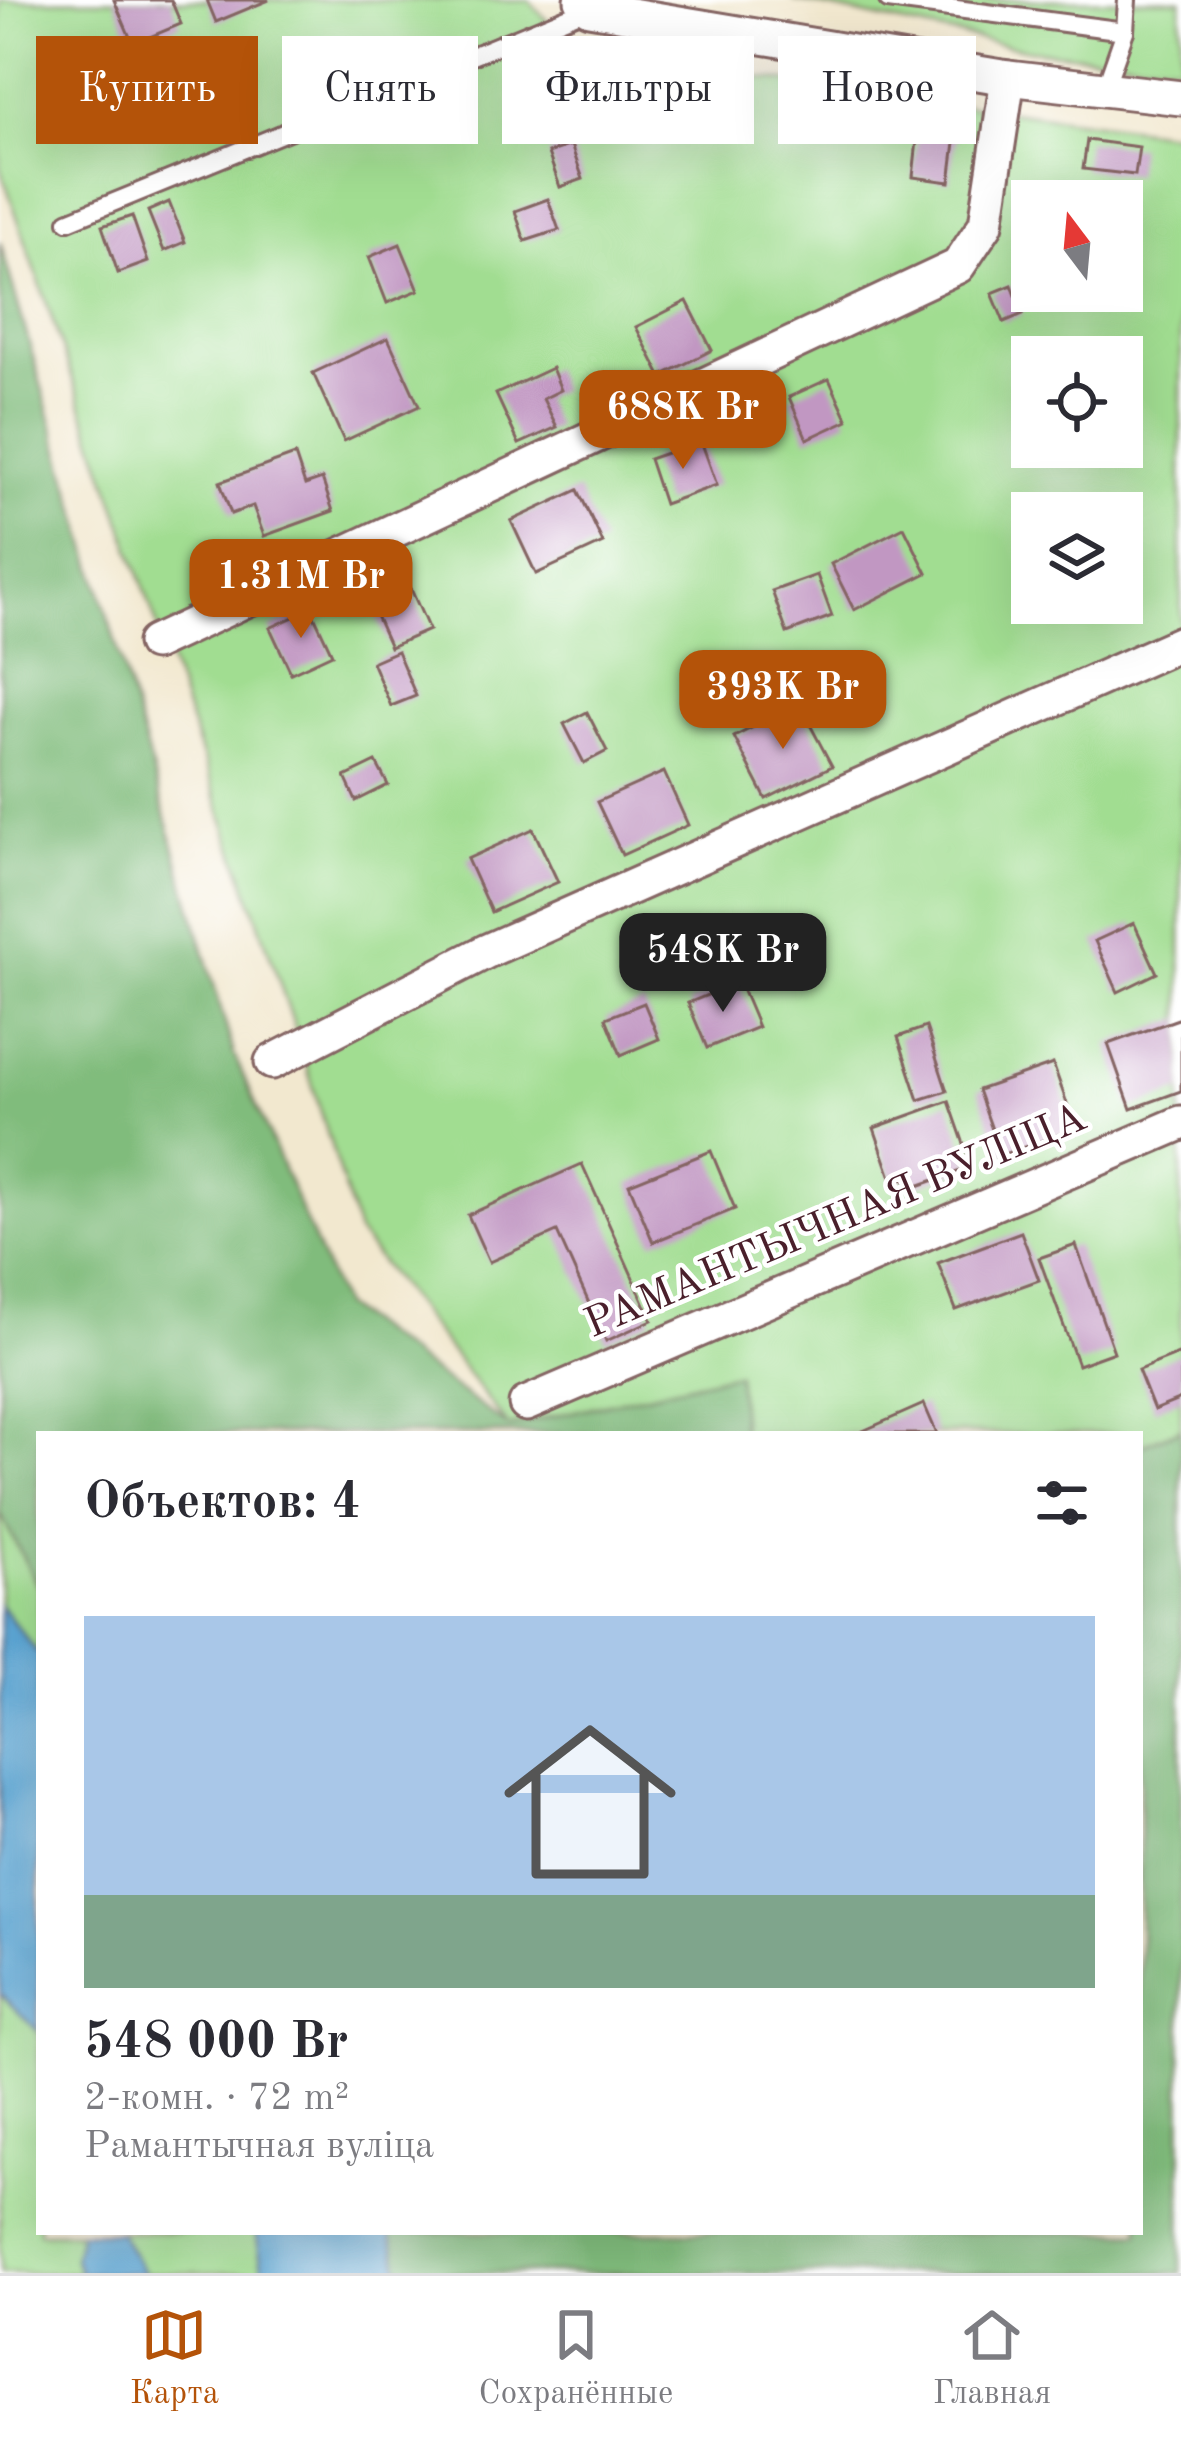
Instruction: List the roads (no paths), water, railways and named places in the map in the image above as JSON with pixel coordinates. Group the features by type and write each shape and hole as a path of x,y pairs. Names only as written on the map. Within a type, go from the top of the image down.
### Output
{"street":[{"path":"586,4 1008,78 1181,98"},
{"path":"154,643 958,266 986,224 1008,78"},
{"path":"272,1062 487,951 1181,643"},
{"name":"РАМАНТЫЧНАЯ ВУЛІЦА","path":"526,1404 1181,1123"}],"lane":[{"path":"888,0 1125,31"},
{"path":"1105,88 1125,31 1127,0"},
{"path":"68,221 586,4"}],"water":[{"path":"0,1605 36,1651 36,2029 0,1994"},
{"path":"79,2235 121,2235 144,2273 80,2273 74,2258"},
{"path":"257,2235 391,2235 401,2273 263,2273"}]}
